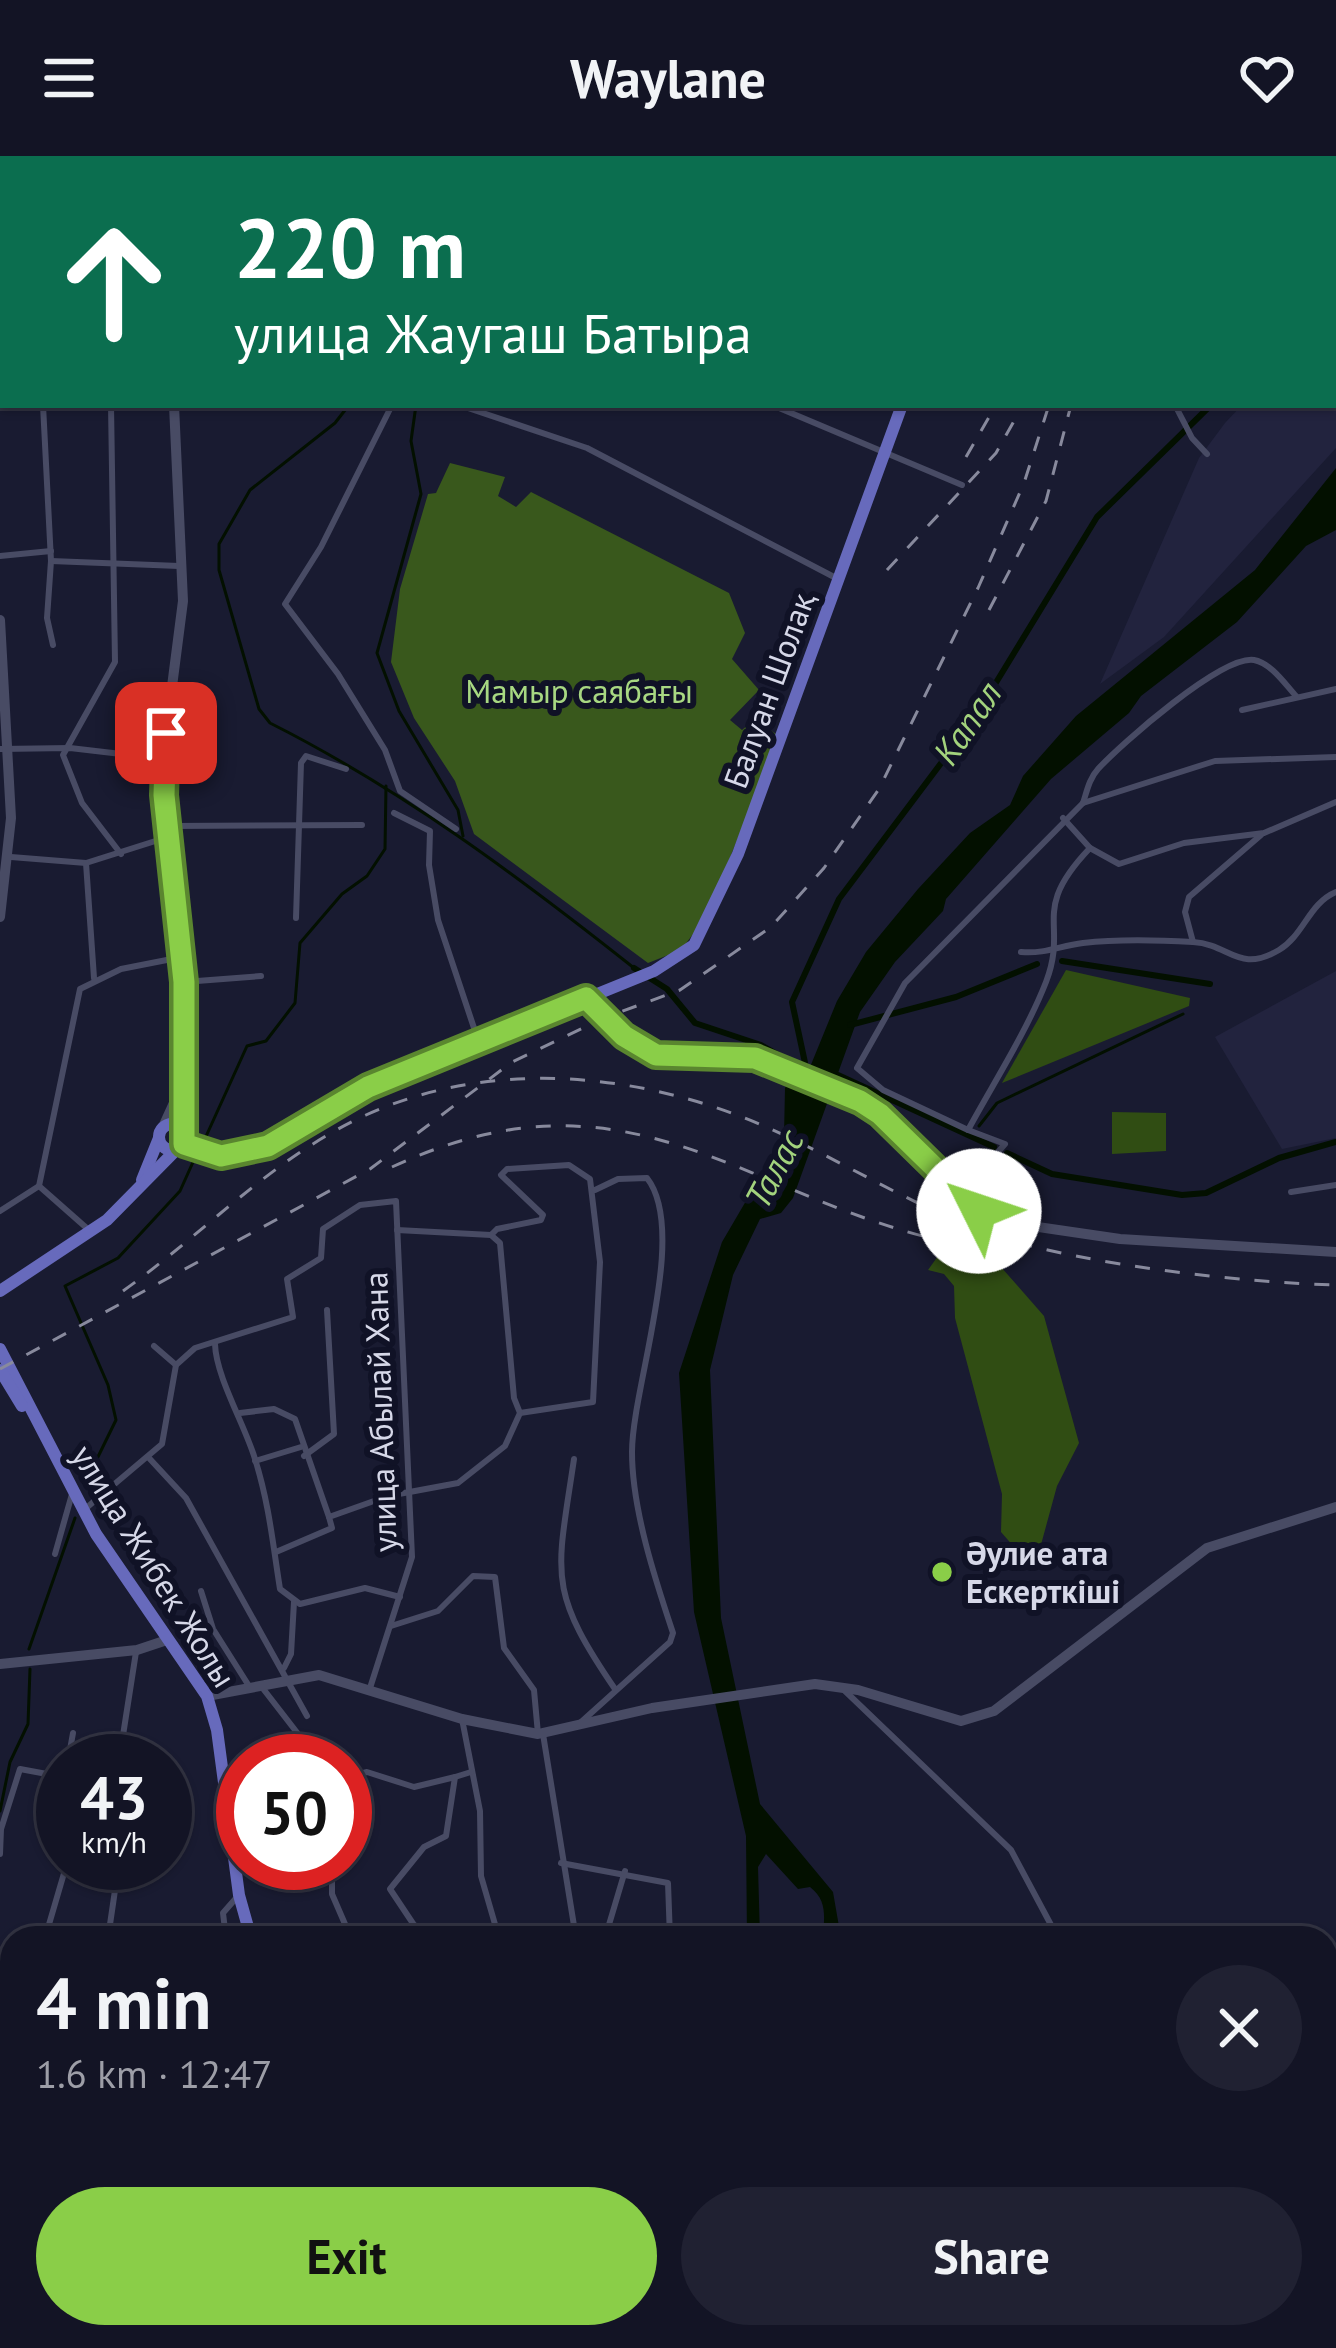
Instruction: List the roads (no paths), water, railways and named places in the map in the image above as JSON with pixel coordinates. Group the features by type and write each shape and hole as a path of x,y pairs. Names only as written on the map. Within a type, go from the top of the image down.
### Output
{"main road":[{"name":"Балуан Шолақ","path":"586,998 654,971 694,945 709,919 901,408"},
{"path":"161,1133 165,1148 182,1142 221,1156 268,1146 368,1087 586,998"},
{"path":"135,1192 161,1133 174,1124 182,1142"},
{"path":"0,1291 91,1232 182,1142"},
{"name":"улица Жибек Жолы","path":"1,1349 82,1511 164,1641 207,1696 218,1730 247,1926"},
{"name":"улица Жибек Жолы","path":"0,1370 43,1437"}],"street":[{"path":"43,408 51,551 47,618 53,645"},
{"path":"111,408 115,565 110,572 115,662 63,755 68,778 121,854"},
{"path":"173,408 182,566 166,760 167,831 184,982 182,1142"},
{"path":"390,408 321,547 285,604 362,712 385,750 400,791 456,829"},
{"path":"468,408 587,448 838,579"},
{"path":"783,408 962,485"},
{"path":"1176,408 1207,454"},
{"path":"0,556 51,551"},
{"path":"51,561 182,566"},
{"path":"0,620 10,857 0,917"},
{"path":"960,1196 1005,1144 883,1090 857,1068 897,997 1063,818 1083,803 1098,769 1154,717 1174,709 1225,667 1240,661 1265,664 1296,696"},
{"path":"1242,710 1268,708 1296,696 1336,689"},
{"path":"4,749 70,748 166,760"},
{"path":"1083,803 1215,761 1336,757"},
{"path":"296,918 296,826 303,758 346,769"},
{"path":"1063,818 1109,862 1128,864 1184,843 1264,833 1336,802"},
{"path":"394,813 430,831 429,866 438,920 478,1040"},
{"path":"10,857 86,862 121,854 167,831 362,826"},
{"path":"1192,942 1184,913 1189,897 1264,833"},
{"path":"968,1130 1037,1001 1054,954 1050,934 1057,889 1090,848"},
{"path":"86,862 94,978"},
{"path":"1021,952 1054,954 1077,944 1192,942 1213,944 1234,959 1252,960 1280,950 1322,898 1336,892"},
{"path":"0,1210 39,1186 80,988 94,978 182,957"},
{"path":"184,982 261,976"},
{"path":"586,998 624,1036 656,1055 731,1055 790,1070 846,1094 880,1114 960,1196 1016,1228 1336,1252"},
{"path":"161,1133 181,1086"},
{"path":"491,1234 497,1228 541,1220 536,1208 501,1174 507,1169 569,1165 590,1179 595,1190 600,1262 593,1402 520,1413"},
{"path":"578,1728 670,1642 673,1633 647,1535 632,1446 651,1349 661,1251 655,1189 647,1178 618,1179 595,1190"},
{"path":"1291,1192 1336,1185"},
{"path":"39,1186 91,1232"},
{"name":"улица Абылай Хана","path":"215,1344 263,1323 293,1317 287,1280 321,1258 323,1229 360,1204 396,1201 412,1557 370,1688"},
{"path":"329,1516 410,1491 458,1483 505,1446 520,1413 514,1398 500,1243 491,1234 397,1229"},
{"path":"256,1460 302,1451 334,1434 327,1310"},
{"path":"82,1511 161,1444 176,1365 195,1348 215,1344 216,1358 256,1460 280,1589 291,1600 291,1654 286,1673"},
{"path":"154,1346 176,1365"},
{"path":"241,1413 289,1413 329,1516 332,1528 276,1552"},
{"path":"149,1458 186,1498 286,1673 295,1704 307,1716"},
{"path":"574,1459 558,1577 562,1598 615,1690"},
{"path":"55,1554 72,1494"},
{"path":"207,1696 286,1673 319,1675 462,1719 540,1734 695,1701 815,1684 844,1687 948,1719 985,1717 1207,1548 1336,1507"},
{"path":"391,1626 438,1611 473,1576 495,1577 503,1648 534,1690 573,1926"},
{"path":"291,1600 365,1588 400,1597"},
{"path":"201,1592 213,1629 296,1734"},
{"path":"0,1664 136,1650 164,1641"},
{"path":"123,1734 136,1650"},
{"path":"844,1687 849,1698 1011,1850 1052,1926"},
{"path":"462,1719 480,1811 482,1876 496,1926"},
{"path":"0,1854 1,1829 20,1769 36,1772"},
{"path":"372,1773 414,1786 471,1772"},
{"path":"416,1926 390,1889 424,1847 446,1836 454,1777"},
{"path":"560,1863 668,1882 670,1926"},
{"path":"609,1926 625,1871"},
{"path":"49,1926 59,1890"},
{"path":"110,1926 115,1890"},
{"path":"332,1890 346,1926"},
{"path":"225,1926 223,1913 239,1894"}],"water":[{"name":"Талас","path":"1336,468 1336,530 1306,546 1237,622 1141,696 1129,713 1051,779 895,962 860,1012 793,1198 781,1213 760,1219 733,1275 710,1370 721,1618 760,1804 833,1892 839,1926 823,1926 820,1898 810,1887 798,1889 766,1854 758,1867 760,1926 747,1926 746,1836 694,1612 679,1373 722,1242 784,1136 785,1088 794,1072 808,1072 837,1001 866,952 970,833 1010,805 1023,776 1076,716 1255,570"}],"waterway":[{"path":"347,408 335,423 250,490 219,544 219,570 259,709 270,723 366,776 458,836 634,968"},
{"path":"416,408 411,441 421,494 377,653 399,711 458,810 463,836"},
{"name":"Капал","path":"807,1072 792,1002 839,899 972,722 1097,517 1208,408"},
{"path":"203,1143 247,1046 266,1041 295,1003 300,943 342,894 367,876 385,849 386,786"},
{"path":"1062,961 1210,984"},
{"path":"850,1025 956,997 1037,964"},
{"path":"634,968 667,989 695,1023 761,1045 807,1071"},
{"path":"979,1126 997,1103 1183,1014"},
{"path":"834,1080 838,1075 994,1147"},
{"path":"1007,1153 1052,1174 1182,1195 1206,1193 1279,1158 1336,1142"},
{"path":"92,1469 116,1420 108,1385 65,1286 118,1258 180,1191 198,1151"},
{"path":"29,1649 75,1518"},
{"path":"0,1811 10,1762 28,1724 30,1669"}],"railway":[{"path":"966,457 994,408"},
{"path":"887,570 996,453 1021,408"},
{"path":"0,1369 370,1169 512,1062 604,1018 680,990 771,927 824,868 879,789 978,588 1024,483 1048,408"},
{"path":"989,610 1046,501 1070,408"},
{"path":"123,1291 270,1174 332,1132 414,1097 514,1079 616,1084 716,1108 794,1140 941,1214 1038,1248 1167,1271 1336,1285"},
{"path":"392,1167 483,1135 564,1126 638,1134 707,1155 847,1212 924,1236 1011,1252"}],"place":[{"name":"Әулие ата Ескерткіші","path":"942,1572"}],"park label":[{"name":"Мамыр саябағы","path":"579,691"}]}
